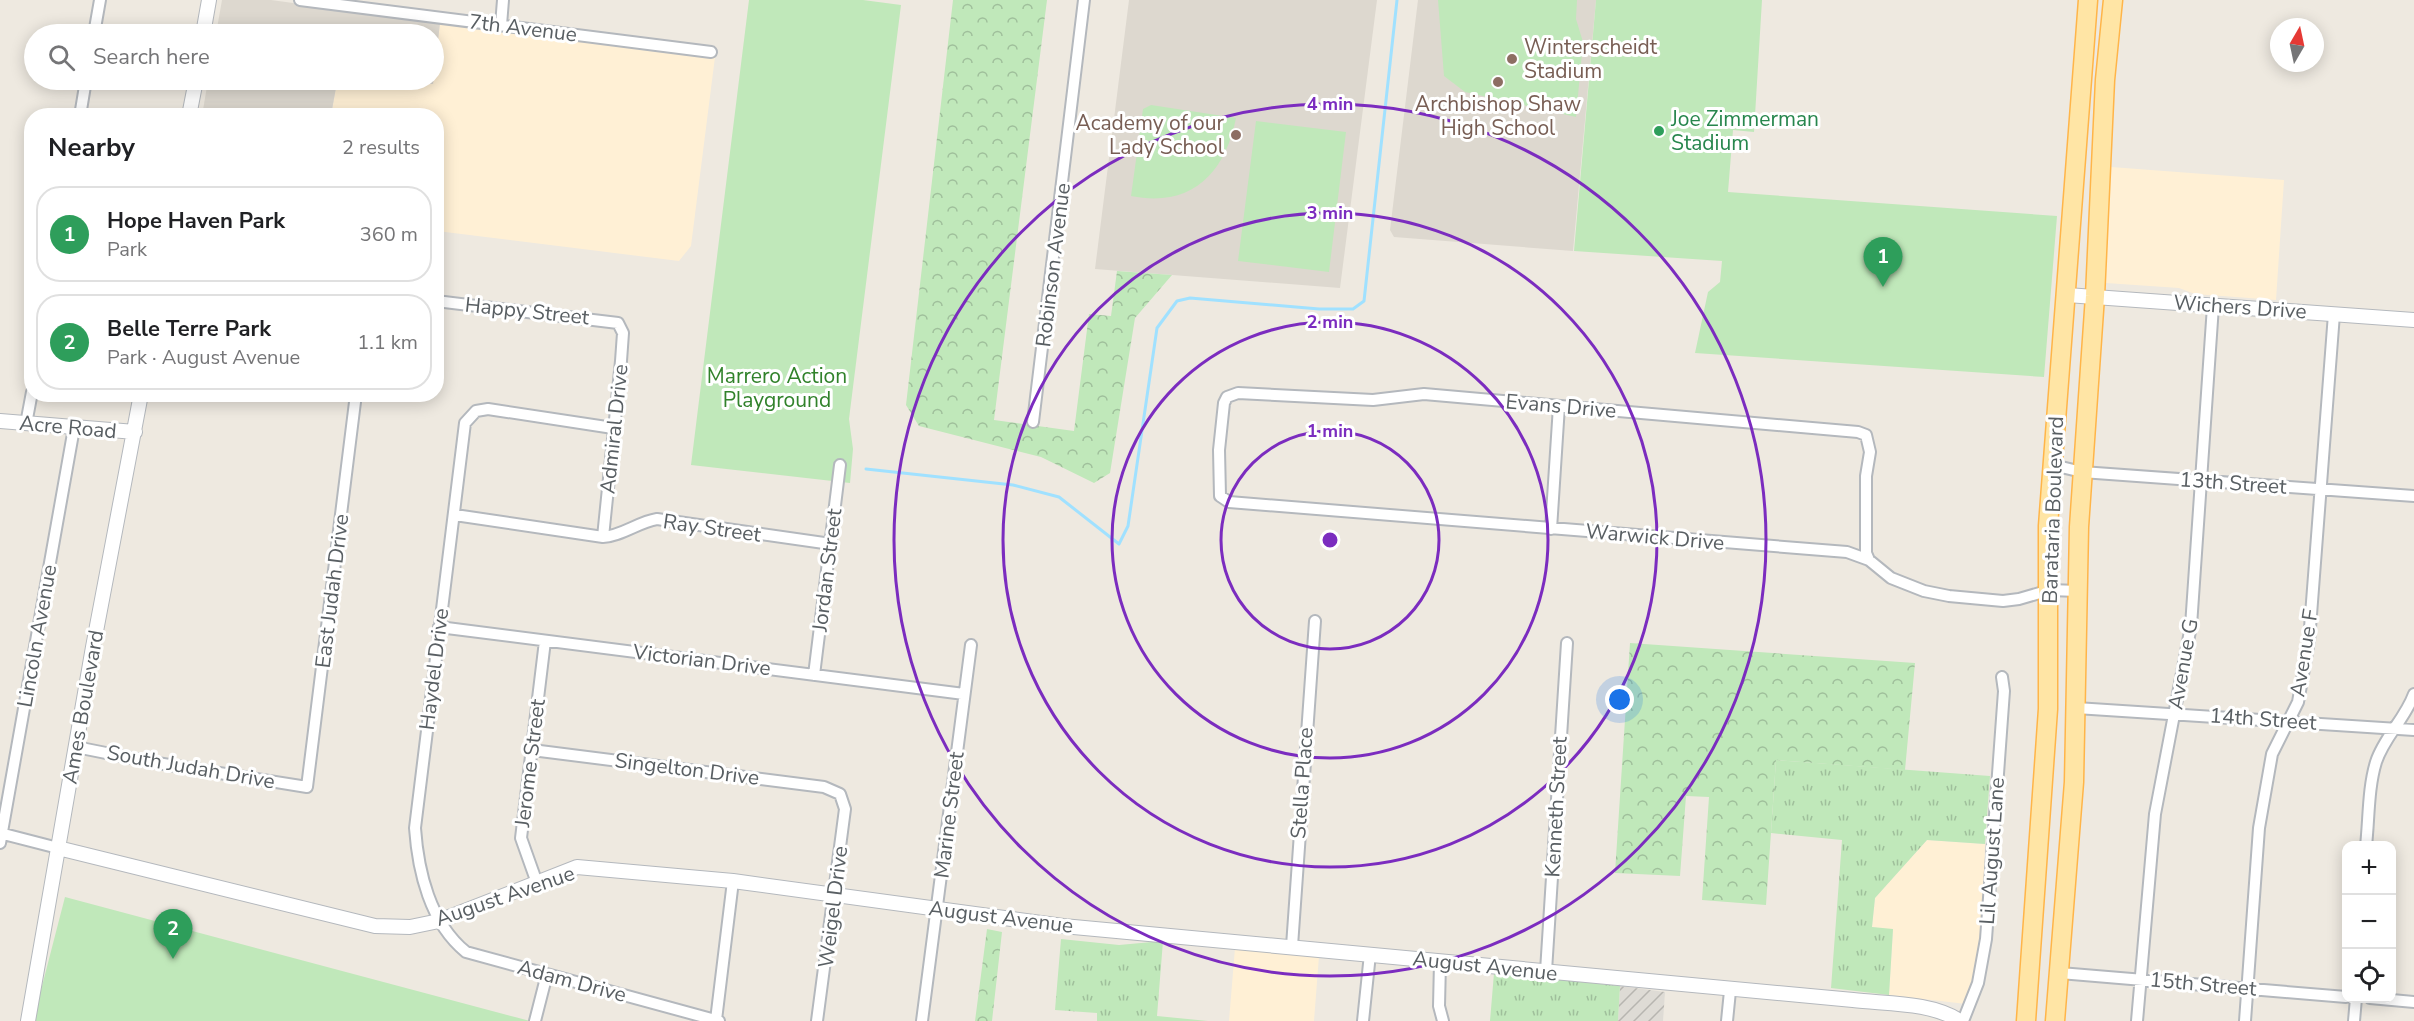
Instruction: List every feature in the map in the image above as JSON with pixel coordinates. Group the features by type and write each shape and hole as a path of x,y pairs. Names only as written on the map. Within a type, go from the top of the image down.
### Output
{"main road":[{"name":"Barataria Boulevard","path":"2026,1021 2048,709 2050,590 2048,526 2088,0"},
{"name":"Barataria Boulevard","path":"2055,1021 2074,782 2082,472 2095,297 2105,80 2113,0"}],"street":[{"path":"96,24 100,0"},
{"path":"205,24 209,0"},
{"name":"7th Avenue","path":"300,0 711,52"},
{"path":"501,25 504,0"},
{"name":"Robinson Avenue","path":"1033,422 1084,0"},
{"path":"81,108 84,90"},
{"path":"191,108 194,90"},
{"name":"Wichers Drive","path":"2067,295 2414,320"},
{"name":"Happy Street","path":"444,302 618,323"},
{"name":"Avenue G","path":"2137,1021 2139,979 2156,814 2191,626 2213,306"},
{"name":"Avenue F","path":"2245,1021 2259,828 2272,754 2298,702 2309,641 2334,314"},
{"name":"Admiral Drive","path":"603,537 622,351 623,333 618,323"},
{"name":"Evans Drive","path":"1222,499 1220,496 1219,450 1224,403 1227,397 1238,393 1373,400 1424,394 1858,432 1866,435 1870,452 1866,476 1866,554 1869,560"},
{"path":"26,424 30,402"},
{"name":"Ames Boulevard","path":"28,1021 140,402"},
{"name":"East Judah Drive","path":"307,787 355,402"},
{"path":"1551,529 1559,406"},
{"name":"Haydel Drive","path":"440,921 417,861 415,828 463,433 469,416 476,411 488,409 613,428"},
{"name":"Acre Road","path":"0,421 135,432"},
{"name":"Lincoln Avenue","path":"1,836 74,428"},
{"name":"Jordan Street","path":"814,675 840,465"},
{"name":"13th Street","path":"2053,465 2082,472 2414,496"},
{"name":"Warwick Drive","path":"1222,499 1551,529 1847,552 1869,560 1891,578 1924,591 1949,596 2003,601 2019,600 2050,590 2078,591"},
{"name":"Ray Street","path":"454,515 603,537 613,536 645,521 657,519 831,544"},
{"name":"Stella Place","path":"1292,946 1315,621"},
{"name":"Victorian Drive","path":"439,627 964,694"},
{"name":"Jerome Street","path":"537,883 521,838 545,641"},
{"name":"Kenneth Street","path":"1546,972 1567,643"},
{"name":"Marine Street","path":"922,1021 971,645"},
{"name":"Lil August Lane","path":"1961,1021 1978,983 1986,939 2004,691 2002,677"},
{"path":"2367,841 2376,763 2387,739 2407,712 2414,694"},
{"name":"14th Street","path":"2076,708 2174,712 2414,730"},
{"name":"South Judah Drive","path":"76,747 151,762 307,787"},
{"name":"Singelton Drive","path":"532,750 824,787 840,794"},
{"name":"Weigel Drive","path":"817,1021 835,896 844,809 840,794"},
{"path":"1,836 58,848"},
{"name":"August Avenue","path":"58,848 375,926 410,927 440,921 577,867 733,881 1063,926 1292,946 1730,991 1932,1009 1950,1014 1961,1021"},
{"path":"717,1021 733,881"},
{"name":"Adam Drive","path":"440,921 452,941 466,952 717,1021"},
{"path":"1363,1021 1370,954"},
{"path":"1440,962 1439,1006 1443,1021"},
{"name":"15th Street","path":"2060,972 2342,997"},
{"path":"535,1021 547,974"},
{"path":"1727,1021 1730,991"},
{"path":"2396,1001 2414,1002"},
{"path":"2354,1021 2356,1003"}],"shaded area":[{"path":"222,0 271,0 440,23 440,24 218,24"},
{"name":"Academy of our Lady School","path":"1129,0 1377,0 1340,288 1095,269"},
{"name":"Archbishop Shaw High School","path":"1418,0 1596,0 1573,251 1394,237 1390,230"},
{"path":"440,23 715,57 691,246 679,261 444,232 444,108 332,108 336,90 444,90 444,24"},
{"path":"206,90 336,90 332,108 203,108"},
{"path":"2111,167 2284,180 2276,300 2195,294 2179,288 2106,283 2103,271"},
{"path":"1927,840 1985,844 1983,915 1975,976 1966,1004 1889,995 1893,930 1872,927 1875,898"},
{"path":"1235,948 1319,956 1314,1021 1229,1021"},
{"path":"1620,986 1665,992 1663,1021 1618,1021"}],"green space":[{"name":"Marrero Action Playground","path":"749,0 863,0 901,5 849,419 853,449 850,483 691,465"},
{"path":"953,0 1047,0 994,420 1074,431 1089,314 1111,316 1117,271 1172,275 1135,318 1110,473 1094,483 1041,457 919,426 906,405"},
{"name":"Winterscheidt Stadium","path":"1438,0 1577,0 1576,19 1583,42 1576,117 1465,92 1444,76"},
{"path":"1596,0 1762,0 1754,132 1733,130 1728,192 2057,216 2044,377 1695,353 1708,292 1720,282 1722,261 1574,251"},
{"path":"1151,105 1236,118 1231,138 1214,170 1188,191 1171,197 1131,196 1143,109"},
{"path":"1256,121 1346,132 1329,272 1238,261"},
{"path":"1630,643 1915,663 1905,770 1776,760 1766,905 1702,900 1709,797 1686,796 1680,876 1615,873"},
{"path":"1776,760 1990,776 1985,844 1927,840 1875,898 1872,927 1893,929 1889,995 1831,988 1842,840 1771,833"},
{"path":"65,897 530,1021 33,1021"},
{"path":"987,929 1002,932 992,1021 975,1021"},
{"path":"1061,939 1119,945 1163,941 1157,1016 1208,1021 1097,1021 1097,1013 1055,1010"},
{"path":"1494,973 1620,986 1618,1021 1490,1021"}],"waterway":[{"path":"866,469 1013,485 1059,497 1119,544 1128,526 1157,328 1177,301 1190,298 1319,309 1353,309 1364,301 1397,0"}],"place":[{"name":"Winterscheidt Stadium","path":"1512,59"},
{"name":"Archbishop Shaw High School","path":"1498,82"},
{"name":"Joe Zimmerman Stadium","path":"1659,131"},
{"name":"Academy of our Lady School","path":"1236,135"},
{"name":"Hope Haven Park","path":"1883,287"},
{"name":"Belle Terre Park","path":"173,959"}]}
